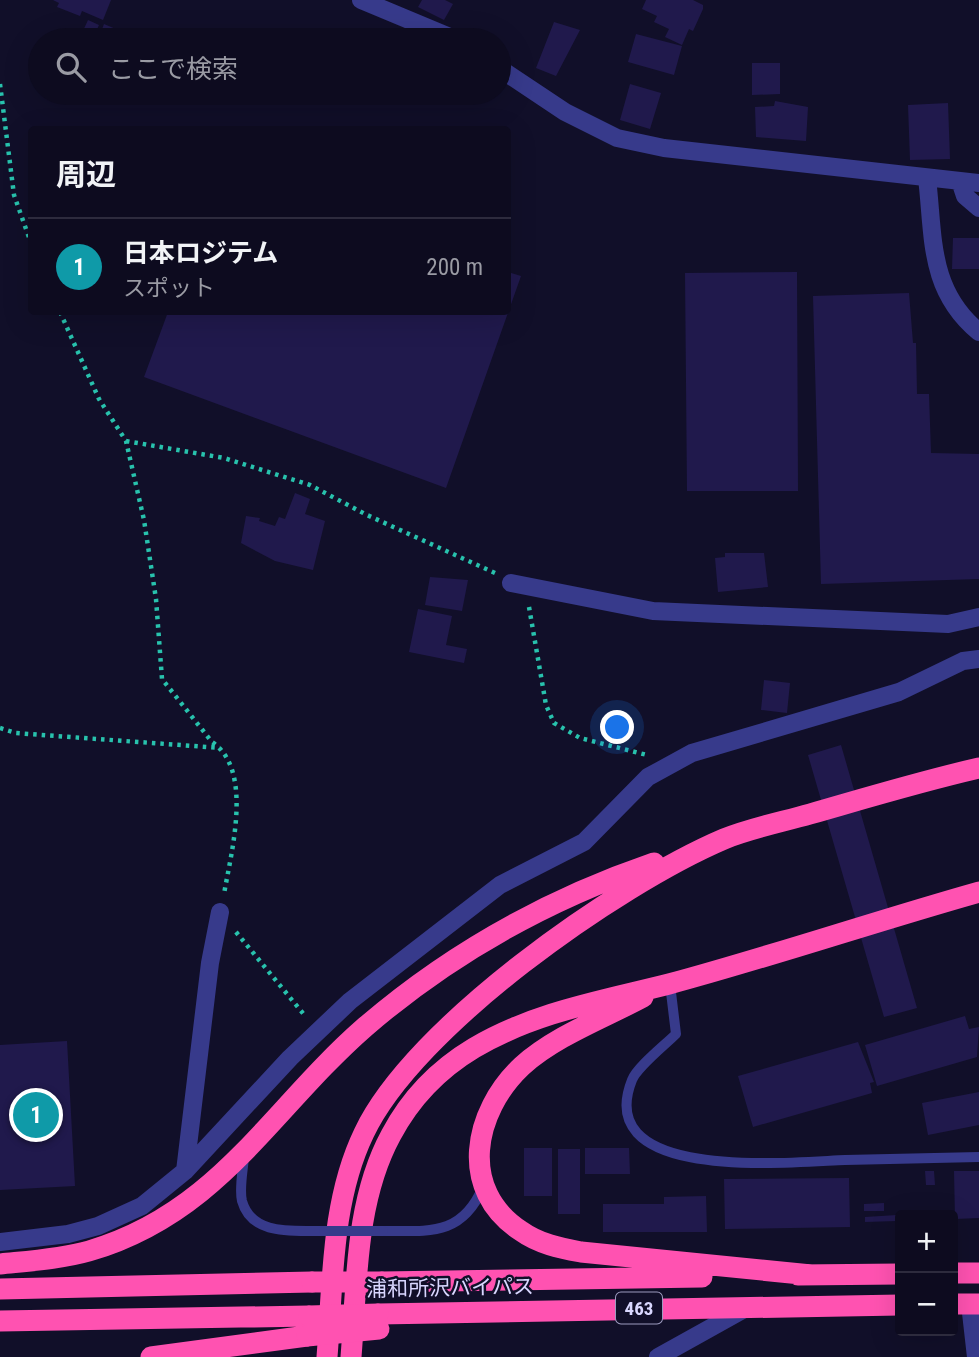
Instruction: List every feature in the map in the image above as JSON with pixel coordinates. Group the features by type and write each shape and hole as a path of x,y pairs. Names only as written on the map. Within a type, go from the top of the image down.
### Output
{"highway":[{"path":"0,1264 87,1252 151,1227 201,1194 244,1154 363,1029 428,975 463,952 548,905 644,866 727,838 941,777 979,770"},
{"path":"327,1357 336,1249 345,1191 363,1134 397,1079 458,1018 556,940 649,877 727,838"},
{"path":"351,1357 360,1247 370,1188 379,1159 392,1133 426,1086 473,1049 534,1019 670,984 979,892"},
{"path":"670,984 546,1048 507,1081 492,1102 479,1143 483,1186 506,1220 522,1233 546,1244 609,1256 811,1275"},
{"path":"958,1273 979,1273"},
{"name":"浦和所沢バイパス","path":"0,1289 895,1274"},
{"name":"浦和所沢バイパス","path":"0,1321 308,1326 581,1310 895,1304"},
{"path":"151,1357 308,1326"}],"street":[{"path":"361,0 428,28"},
{"path":"511,76 565,112 617,138 664,148 979,183"},
{"path":"927,177 939,280 948,298 979,332"},
{"path":"960,181 965,196 979,208"},
{"path":"510,583 653,611 934,623 979,617"},
{"path":"0,1242 40,1239 98,1226 142,1206 185,1171 317,1031 416,947 500,885 584,842 648,777 667,765 692,753 899,692 963,661 979,659"},
{"path":"185,1171 210,963 220,912"},
{"path":"967,1304 976,1357"},
{"path":"658,1357 751,1306"}],"lane":[{"path":"670,984 676,1034 632,1078 624,1112 635,1133 670,1153 728,1164 979,1157"},
{"path":"244,1154 242,1201 252,1218 272,1230 433,1231 454,1224 474,1207 483,1186"}],"path":[{"path":"0,84 14,195 28,235"},
{"path":"61,315 99,399 126,441 144,520 156,599 162,679 212,742 221,748 232,774 236,839 220,912 317,1031"},
{"path":"126,441 224,458 310,485 368,515 472,561 510,583 528,597 546,705 554,723 580,738 639,751 667,765"},
{"path":"0,727 16,733 221,748"}],"building":[{"path":"53,0 111,0 103,20 82,11 80,16 57,7 59,3"},
{"path":"422,0 445,0 453,4 444,20 418,7"},
{"path":"646,0 693,0 703,5 703,9 693,31 689,29 682,45 665,37 669,29 654,22 657,16 642,9"},
{"path":"88,20 99,25 98,28 84,28"},
{"path":"554,22 580,30 556,76 536,68"},
{"path":"636,34 682,46 674,75 628,62"},
{"path":"752,63 780,63 780,94 752,95"},
{"path":"630,84 661,93 650,129 620,120"},
{"path":"775,101 808,107 806,141 756,137 755,107 774,106"},
{"path":"948,103 950,159 910,160 908,105"},
{"path":"953,238 979,238 979,269 952,269"},
{"path":"797,272 798,491 687,491 685,273"},
{"path":"511,273 521,276 511,304"},
{"path":"909,293 913,343 916,343 917,394 929,394 931,453 979,454 979,579 821,584 813,296"},
{"path":"167,315 507,315 446,488 144,377"},
{"path":"295,493 310,499 305,514 325,521 313,570 275,561 241,543 246,516 260,518 259,521 275,526 279,517 285,519"},
{"path":"725,553 764,553 768,587 718,592 715,558 725,557"},
{"path":"430,577 468,580 462,611 425,605"},
{"path":"418,609 452,616 446,645 467,649 464,663 409,652"},
{"path":"764,680 790,683 787,713 761,710"},
{"path":"841,745 917,1008 884,1017 808,755"},
{"path":"965,1016 969,1029 979,1027 977,1057 877,1086 865,1045"},
{"path":"67,1041 75,1186 0,1190 0,1045"},
{"path":"858,1042 874,1082 870,1083 872,1093 753,1127 738,1076"},
{"path":"979,1092 979,1125 928,1135 922,1103"},
{"path":"524,1148 552,1148 552,1196 524,1196"},
{"path":"585,1148 629,1148 630,1174 585,1174"},
{"path":"558,1149 580,1149 580,1214 558,1214"},
{"path":"925,1171 934,1171 935,1185 926,1185"},
{"path":"954,1171 979,1171 979,1218 958,1219 958,1210 955,1210"},
{"path":"849,1178 850,1227 725,1229 724,1179"},
{"path":"706,1196 707,1232 603,1232 603,1204 664,1204 664,1197"},
{"path":"884,1203 884,1211 864,1211 864,1204"},
{"path":"895,1215 895,1221 865,1222 865,1217"}],"place":[{"name":"日本ロジテム","path":"36,1115"}]}
